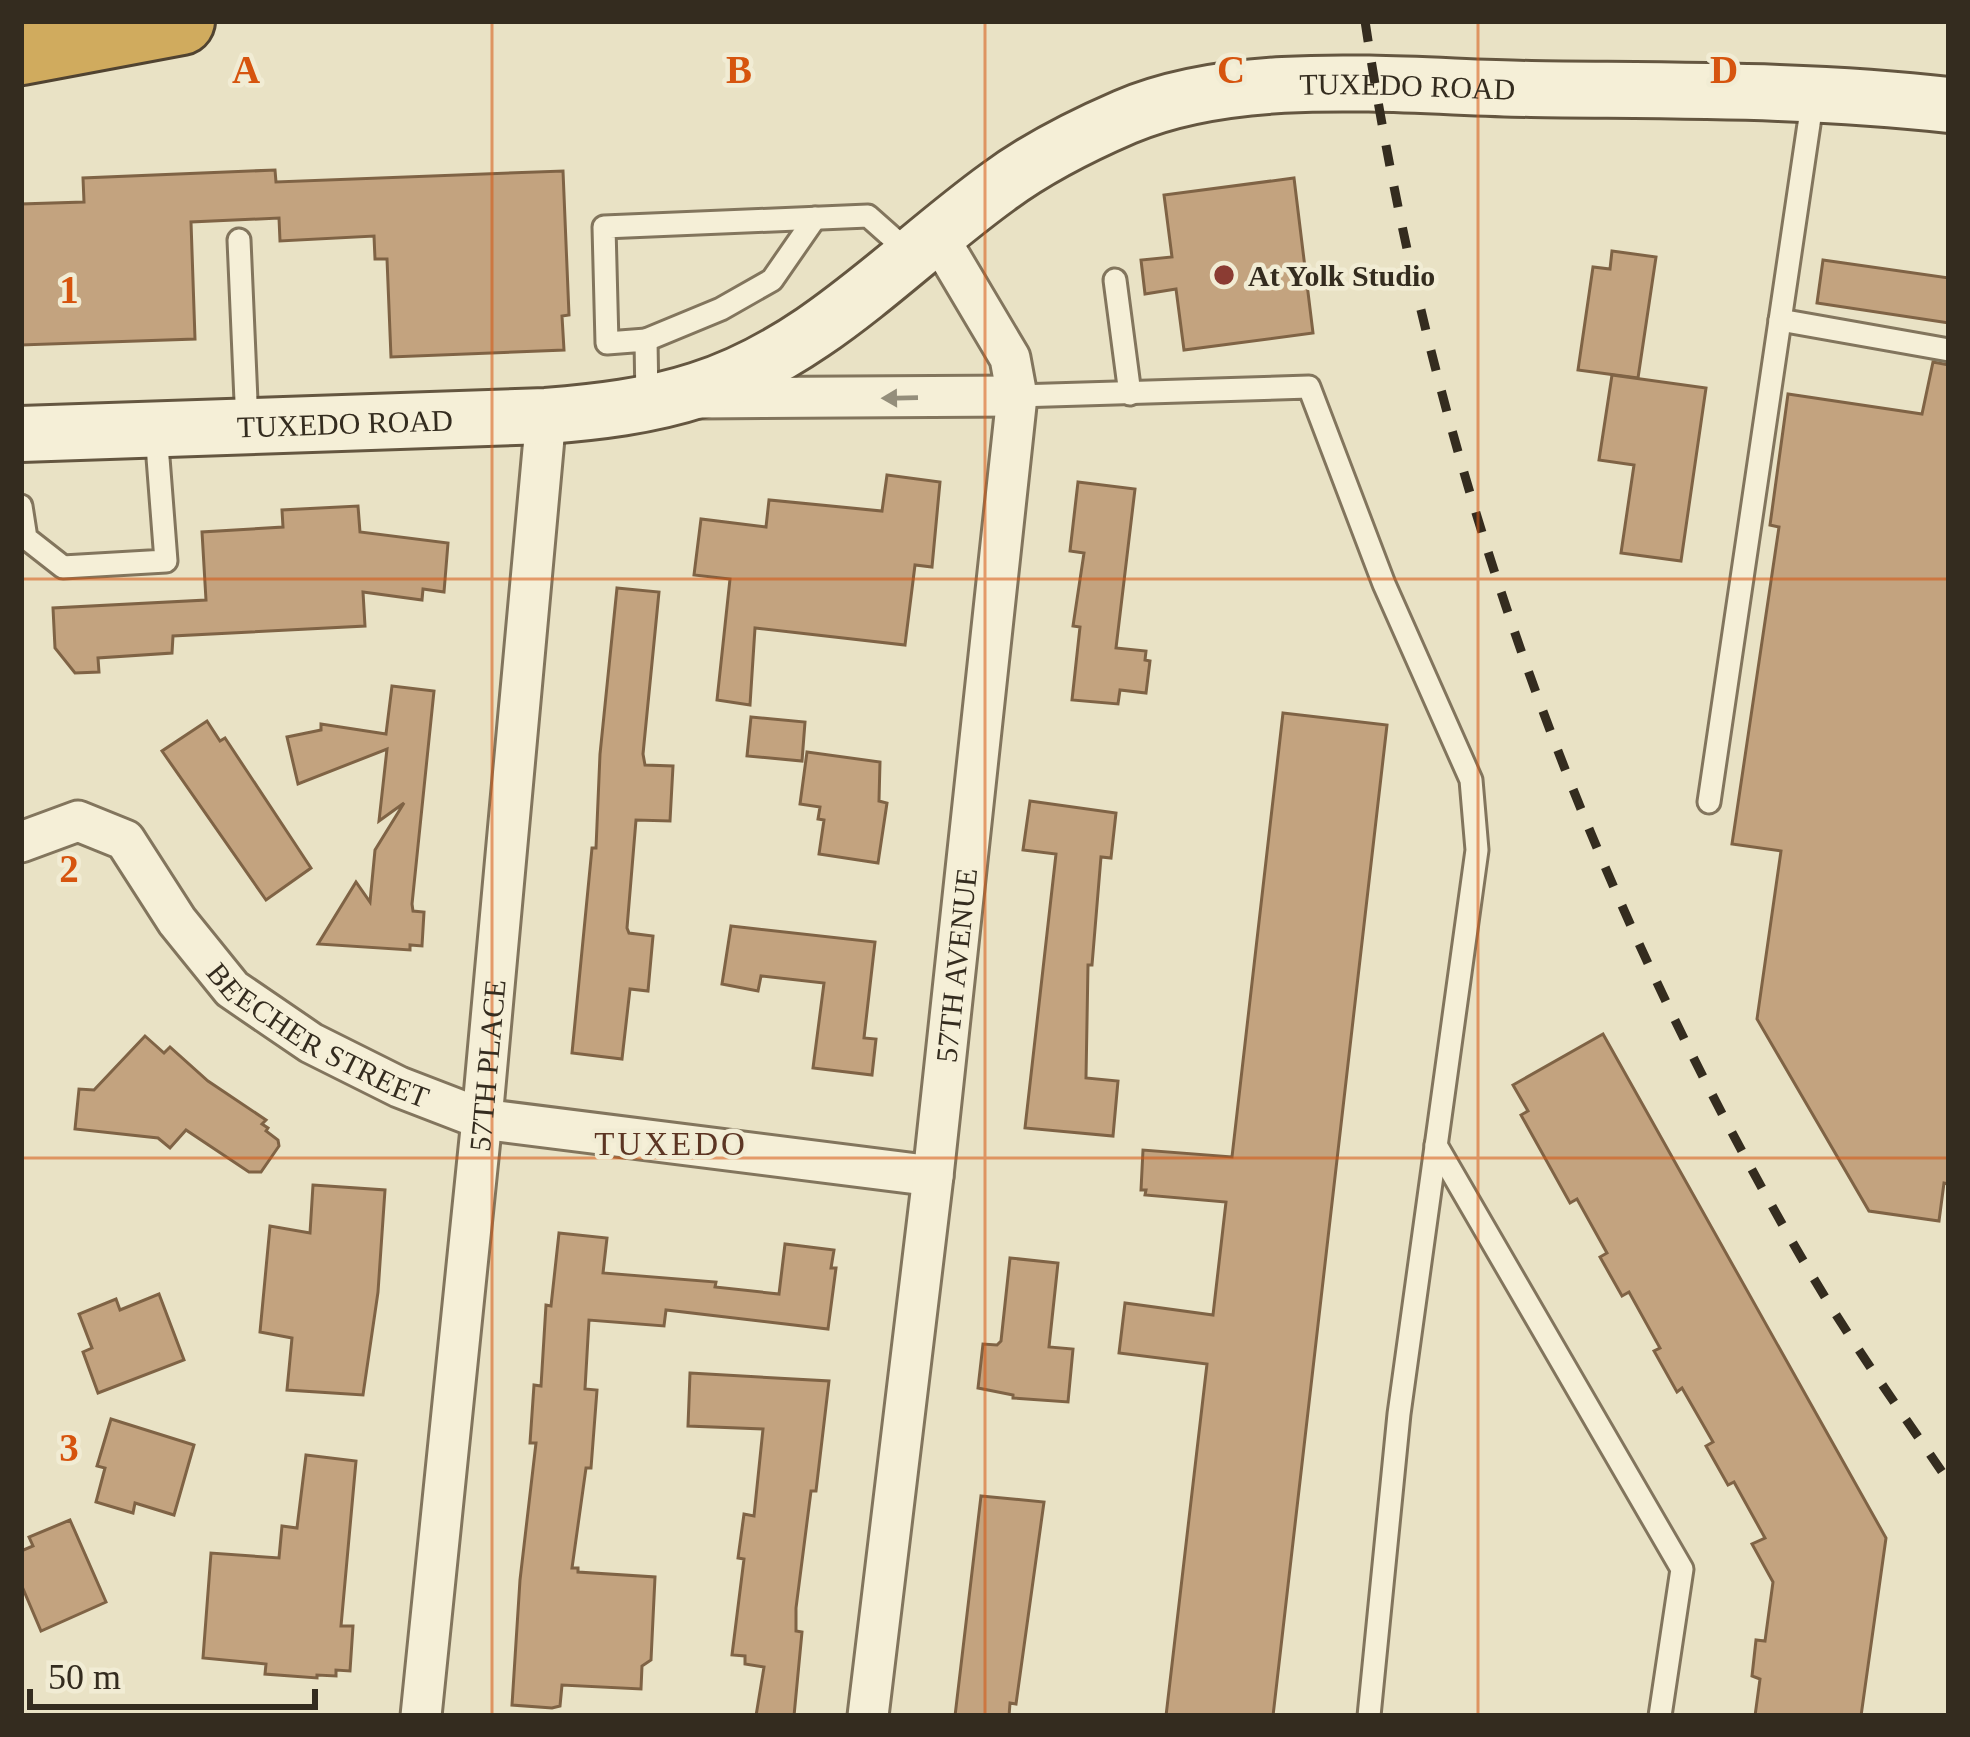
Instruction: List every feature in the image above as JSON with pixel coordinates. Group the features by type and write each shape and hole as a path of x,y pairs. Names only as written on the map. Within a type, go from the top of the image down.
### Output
{"highway":[{"path":"21,51 181,21"}],"main road":[{"name":"TUXEDO ROAD","path":"21,434 546,416 602,412 657,400 726,379 793,345 833,319 999,186 1053,152 1131,115 1222,91 1280,84 1813,94 1949,105"}],"street":[{"name":"57TH AVENUE","path":"868,1716 933,1176 1017,396 1010,358 925,245"},
{"name":"TUXEDO ROAD","path":"657,400 1017,396"},
{"name":"57TH PLACE","path":"422,1716 546,416"},
{"name":"BEECHER STREET","path":"21,842 78,821 124,840 177,921 232,989 264,1014 361,1071 482,1119 933,1176"}],"lane":[{"path":"1709,802 1813,94"},
{"path":"815,218 772,280 721,309 646,340 607,343 604,227 868,215 925,245"},
{"path":"239,240 248,424"},
{"path":"1115,280 1130,394"},
{"path":"1780,320 1949,350"},
{"path":"646,340 657,400"},
{"path":"1017,396 1309,387 1384,584 1471,780 1478,850 1399,1414 1370,1716"},
{"path":"21,506 26,538 63,567 166,562 155,428"},
{"path":"1435,1144 1682,1569 1660,1716"}],"building":[{"path":"275,170 276,182 563,171 569,315 562,316 564,350 391,357 387,259 375,259 374,236 280,241 279,218 191,222 195,339 21,345 21,204 84,202 83,178"},
{"name":"At Yolk Studio","path":"1294,178 1313,333 1184,350 1176,289 1145,294 1141,260 1172,257 1164,195"},
{"path":"1612,251 1656,257 1638,378 1578,370 1593,267 1610,269"},
{"path":"1823,260 1949,278 1949,323 1817,303"},
{"path":"1933,362 1949,365 1949,1184 1944,1183 1939,1221 1869,1211 1757,1019 1781,851 1732,844 1779,527 1770,525 1788,394 1922,414"},
{"path":"1612,375 1706,388 1681,561 1621,553 1634,465 1599,460"},
{"path":"887,475 940,482 932,567 915,565 905,645 755,628 750,705 717,700 730,579 694,575 701,519 766,527 769,500 882,511"},
{"path":"1078,482 1135,489 1116,648 1146,651 1145,660 1150,661 1146,693 1120,690 1118,704 1072,700 1080,627 1073,626 1084,553 1070,551"},
{"path":"358,506 360,532 448,543 444,592 423,589 422,600 363,592 365,626 173,636 172,653 98,658 99,672 75,673 55,648 53,608 206,600 202,532 283,527 282,510"},
{"path":"617,588 659,592 643,754 645,765 673,766 670,821 636,820 627,928 629,933 653,936 648,991 630,989 622,1059 572,1053 592,848 596,848"},
{"path":"392,686 434,691 412,904 413,911 424,912 422,946 410,945 410,950 318,944 356,882 370,902 375,850 404,803 379,821 387,749 298,784 287,737 321,730 321,724 386,734"},
{"path":"1283,713 1387,725 1273,1716 1166,1716 1207,1364 1119,1353 1125,1303 1213,1315 1226,1202 1145,1195 1146,1190 1141,1190 1143,1150 1232,1157"},
{"path":"751,717 805,722 802,761 747,756"},
{"path":"207,721 220,741 225,738 311,868 266,900 162,751"},
{"path":"807,752 880,762 879,801 887,803 878,863 819,854 824,820 818,819 820,807 800,804"},
{"path":"1030,801 1116,813 1111,858 1101,857 1092,965 1088,965 1086,1078 1118,1081 1113,1136 1025,1128 1056,854 1023,850"},
{"path":"731,926 875,942 864,1038 876,1039 872,1075 813,1068 824,983 761,976 758,991 722,984"},
{"path":"1603,1034 1886,1538 1861,1716 1755,1716 1760,1679 1752,1676 1756,1640 1765,1641 1773,1582 1752,1544 1765,1538 1734,1482 1728,1485 1706,1446 1713,1442 1654,1351 1660,1348 1629,1292 1622,1296 1600,1257 1607,1253 1577,1199 1570,1203 1521,1115 1528,1111 1513,1085"},
{"path":"145,1036 164,1053 170,1047 208,1081 266,1120 262,1124 279,1146 261,1172 249,1172 186,1130 170,1148 158,1138 75,1129 79,1089 94,1090"},
{"path":"313,1185 385,1190 378,1292 363,1395 287,1390 292,1338 260,1332 270,1226 310,1233"},
{"path":"559,1233 607,1238 603,1273 716,1282 715,1287 779,1294 785,1244 834,1250 831,1268 836,1268 828,1329 666,1310 664,1326 589,1320 585,1389 597,1390 591,1468 586,1468 572,1568 655,1577 651,1660 642,1666 641,1689 562,1685 560,1706 552,1708 512,1705 536,1443 530,1443 534,1385 541,1386 546,1305 551,1306"},
{"path":"1010,1258 1058,1263 1049,1347 1073,1349 1068,1402 1013,1398 978,1388 983,1344 1001,1341"},
{"path":"159,1294 184,1360 98,1393 83,1352 92,1348 79,1314 116,1299 120,1310"},
{"path":"690,1373 829,1381 796,1608 796,1631 802,1632 794,1716 756,1716 764,1667 745,1664 745,1656 732,1655 744,1559 738,1558 744,1514 754,1516 763,1429 688,1426"},
{"path":"111,1419 194,1445 174,1515 135,1503 133,1513 96,1502 105,1468 97,1466"},
{"path":"306,1455 356,1461 341,1626 353,1626 350,1671 336,1670 336,1676 317,1678 265,1674 266,1664 203,1658 211,1553 279,1558 282,1526 297,1528"},
{"path":"981,1496 1044,1502 1016,1704 1010,1703 1009,1716 955,1716"},
{"path":"70,1520 106,1602 41,1631 21,1584 21,1551 33,1546 29,1537"}],"railway":[{"path":"1365,21 1394,185 1430,347 1474,506 1525,662 1584,817 1650,968 1724,1116 1821,1290 1949,1482"}],"place":[{"name":"At Yolk Studio","path":"1224,275"}],"district":[{"name":"TUXEDO","path":"671,1144"}]}
